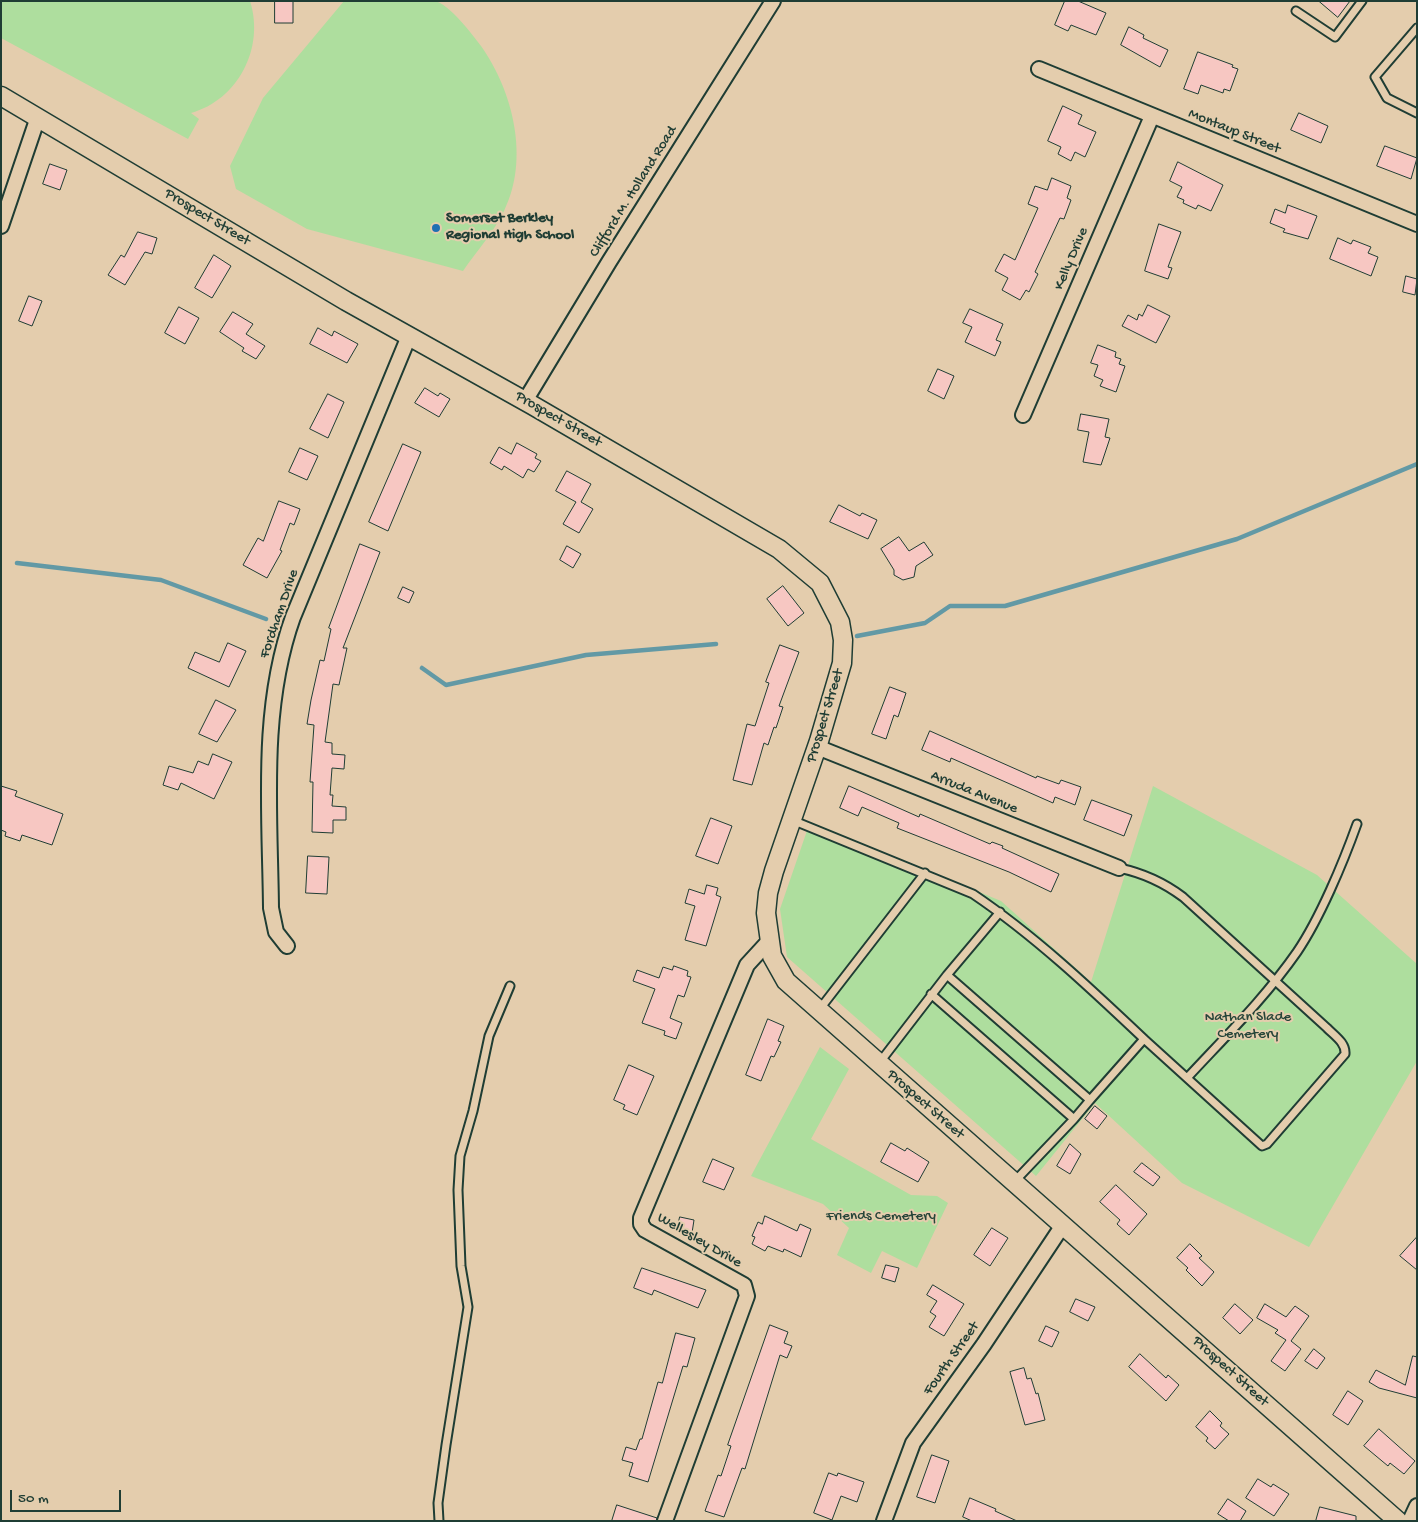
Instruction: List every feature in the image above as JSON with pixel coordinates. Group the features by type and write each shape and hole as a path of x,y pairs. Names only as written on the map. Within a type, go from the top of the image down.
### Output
{"street":[{"name":"Clifford M. Holland Road","path":"526,401 609,262 773,1"},
{"name":"Montaup Street","path":"1039,68 1417,224"},
{"name":"Prospect Street","path":"1,96 346,301 526,401 779,549 820,583 840,622 843,640 842,663 817,748 768,893 766,912 772,956 786,981 1398,1521"},
{"name":"Kelly Drive","path":"1023,415 1152,116"},
{"path":"1,226 38,117"},
{"name":"Fordham Drive","path":"287,946 276,932 271,908 270,749 273,700 279,662 293,617 409,336"},
{"name":"Arruda Avenue","path":"817,748 1119,868"},
{"name":"Wellesley Drive","path":"666,1521 747,1296 744,1285 644,1230 641,1218 747,965 769,941"},
{"name":"Fourth Street","path":"889,1519 913,1443 984,1344 1063,1224"},
{"path":"1410,1521 1417,1506"}],"lane":[{"path":"1296,11 1335,37 1362,1"},
{"path":"1417,28 1375,77 1387,98 1417,112"},
{"path":"792,820 974,894 1000,912 1084,983 1255,1142 1262,1146 1267,1144 1345,1054 1344,1045 1182,897 1168,886 1140,874 1119,868"},
{"path":"1186,1078 1275,982 1298,949 1345,858 1357,824"},
{"path":"818,1011 925,873"},
{"path":"878,1064 946,975 1000,912"},
{"path":"946,975 1090,1100"},
{"path":"439,1521 438,1503 468,1307 461,1266 458,1190 460,1156 473,1111 489,1036 510,986"},
{"path":"931,994 1074,1119"},
{"path":"1013,1182 1074,1119 1144,1039"}],"green space":[{"path":"1,1 250,1 254,19 254,36 244,70 234,84 222,97 208,106 191,113 199,119 188,139 1,38"},
{"path":"344,1 435,1 441,4 454,14 481,46 502,83 509,104 517,148 516,170 512,191 495,227 463,271 307,229 236,189 230,166 263,98"},
{"name":"Nathan Slade Cemetery","path":"1153,786 1317,875 1417,964 1417,1061 1309,1247 1182,1183 1095,1103 1036,1176 787,957 780,909 810,822 1001,901 1091,982"},
{"name":"Friends Cemetery","path":"820,1047 849,1069 811,1139 911,1195 937,1196 948,1203 917,1268 882,1251 871,1273 837,1255 849,1228 823,1204 751,1176"}],"building":[{"path":"275,1 293,1 293,23 275,23"},
{"path":"1065,1 1078,1 1106,13 1096,35 1071,25 1068,31 1055,25"},
{"path":"1319,1 1350,1 1338,17"},
{"path":"1129,27 1144,35 1143,38 1168,50 1160,67 1121,45"},
{"path":"1198,52 1233,65 1232,67 1238,69 1230,91 1224,89 1223,93 1201,85 1198,94 1184,89"},
{"path":"1063,106 1082,115 1078,124 1096,132 1085,157 1075,152 1071,161 1058,154 1061,147 1048,141"},
{"path":"1299,113 1328,126 1321,143 1291,130"},
{"path":"1385,146 1417,158 1411,179 1377,166"},
{"path":"1178,162 1223,185 1211,211 1198,205 1196,209 1183,203 1184,200 1177,197 1182,187 1170,181"},
{"path":"50,164 67,170 60,190 43,184"},
{"path":"1052,178 1071,186 1067,198 1071,200 1064,219 1060,218 1035,272 1038,274 1029,292 1026,290 1020,300 1002,290 1008,278 995,271 1004,254 1015,260 1038,208 1028,204 1035,186 1047,190"},
{"path":"1288,205 1317,216 1308,239 1283,232 1285,229 1270,223 1275,209 1285,213"},
{"path":"1159,224 1181,232 1168,267 1172,268 1168,279 1145,271"},
{"path":"138,232 157,238 152,254 145,252 125,285 108,275 121,255 124,257"},
{"path":"1338,238 1351,244 1353,240 1371,247 1368,253 1378,257 1371,276 1330,259"},
{"path":"214,255 231,266 212,298 195,288"},
{"path":"1406,276 1417,279 1415,295 1403,292"},
{"path":"29,296 42,301 32,326 19,321"},
{"path":"1148,305 1170,316 1156,343 1122,326 1128,315 1137,320 1139,314 1142,316"},
{"path":"179,307 199,318 185,344 165,333"},
{"path":"970,309 1003,324 996,340 1001,342 995,356 965,342 972,327 963,323"},
{"path":"233,312 253,324 246,334 265,346 256,359 242,351 244,348 220,332"},
{"path":"318,328 332,336 334,331 358,344 347,363 310,344"},
{"path":"1098,345 1116,352 1115,357 1121,359 1119,364 1125,366 1116,392 1100,386 1103,380 1094,376 1098,365 1091,363"},
{"path":"938,369 954,376 944,399 928,391"},
{"path":"425,388 438,396 440,393 450,399 439,417 415,403"},
{"path":"328,394 344,402 328,438 310,429"},
{"path":"1081,414 1109,419 1105,437 1110,438 1101,465 1083,462 1089,432 1078,430"},
{"path":"517,443 537,454 535,458 541,461 534,472 528,469 523,478 504,466 502,470 490,463 499,447 511,454"},
{"path":"403,444 421,452 388,531 369,522"},
{"path":"300,448 318,456 307,480 289,472"},
{"path":"567,471 591,484 581,502 593,509 579,533 563,524 576,502 556,491"},
{"path":"279,501 300,509 294,525 290,523 280,550 282,551 267,578 243,565 258,538 263,541"},
{"path":"839,505 860,516 862,513 877,520 868,539 830,522"},
{"path":"899,537 909,551 924,542 933,555 916,566 914,577 903,580 894,575 894,570 881,549"},
{"path":"360,544 380,552 343,648 347,648 339,685 333,684 325,742 332,743 332,754 345,755 344,769 332,768 330,795 333,795 332,806 346,807 346,820 333,820 333,833 312,832 313,782 310,782 314,725 307,724 311,700 320,660 324,661 331,629 329,628"},
{"path":"567,546 581,554 573,568 560,560"},
{"path":"783,586 804,613 788,626 767,599"},
{"path":"403,587 414,592 409,603 398,598"},
{"path":"228,643 246,651 229,687 188,668 195,652 219,662"},
{"path":"780,645 799,652 779,706 783,707 776,728 774,727 768,745 764,743 752,785 733,780 747,724 755,726 769,683 766,682"},
{"path":"890,687 906,693 898,717 894,715 886,739 872,734"},
{"path":"216,700 236,710 217,742 199,734"},
{"path":"930,731 1036,778 1037,776 1059,784 1061,780 1081,787 1075,805 1055,797 1053,803 951,758 950,762 922,750"},
{"path":"213,754 232,762 214,799 181,783 178,790 163,785 169,766 193,773 198,761 208,765"},
{"path":"1,786 17,791 15,796 63,814 52,845 22,835 20,841 5,836 6,832 1,830"},
{"path":"849,786 919,817 920,814 990,844 992,842 1003,846 1002,848 1059,874 1051,892 1009,872 897,828 899,823 862,807 858,816 840,808"},
{"path":"1092,800 1132,815 1124,836 1084,820"},
{"path":"711,818 732,826 718,864 696,856"},
{"path":"308,856 329,857 327,894 306,893"},
{"path":"707,885 718,888 716,895 721,897 706,946 685,940 695,906 685,903 689,889 704,894"},
{"path":"674,966 688,971 687,976 691,977 684,997 678,995 670,1018 682,1023 676,1039 664,1035 665,1031 642,1023 655,989 633,981 637,970 659,978 663,967 672,970"},
{"path":"768,1019 784,1026 778,1041 781,1042 774,1057 771,1056 761,1081 746,1075"},
{"path":"629,1065 654,1076 637,1115 623,1109 625,1105 614,1100"},
{"path":"1095,1106 1107,1116 1097,1129 1085,1119"},
{"path":"891,1143 905,1151 907,1148 929,1162 918,1182 881,1162"},
{"path":"1070,1144 1081,1154 1070,1174 1057,1166"},
{"path":"713,1159 734,1168 724,1190 703,1182"},
{"path":"1142,1163 1160,1177 1153,1186 1134,1172"},
{"path":"1116,1185 1147,1214 1129,1235 1117,1224 1120,1220 1100,1202"},
{"path":"765,1216 797,1231 800,1224 811,1229 801,1257 784,1249 783,1252 768,1246 765,1251 752,1244 755,1237 752,1236 758,1222 762,1224"},
{"path":"680,1217 694,1220 692,1233 677,1230"},
{"path":"992,1228 1008,1238 990,1266 974,1255"},
{"path":"1417,1237 1417,1270 1400,1256"},
{"path":"1190,1244 1202,1256 1199,1258 1214,1272 1202,1286 1186,1270 1188,1268 1177,1258"},
{"path":"886,1265 899,1268 895,1282 882,1278"},
{"path":"642,1268 706,1290 698,1308 654,1290 652,1295 634,1288"},
{"path":"933,1285 964,1304 944,1336 929,1327 936,1316 930,1312 937,1301 927,1295"},
{"path":"1076,1299 1095,1307 1088,1321 1070,1312"},
{"path":"1235,1304 1253,1320 1240,1334 1223,1318"},
{"path":"1265,1304 1286,1317 1295,1306 1309,1316 1291,1341 1301,1349 1285,1371 1271,1361 1286,1340 1275,1333 1278,1330 1257,1318"},
{"path":"770,1325 788,1332 784,1343 792,1346 787,1358 780,1355 745,1469 742,1468 724,1517 705,1511 718,1475 721,1476 731,1446 728,1445"},
{"path":"1046,1326 1059,1332 1052,1347 1039,1341"},
{"path":"676,1333 695,1338 687,1367 683,1366 648,1482 629,1476 633,1463 622,1460 626,1447 636,1450 640,1439 642,1439 658,1382 662,1383"},
{"path":"1314,1349 1325,1358 1317,1369 1305,1361"},
{"path":"1140,1354 1166,1378 1168,1375 1179,1385 1166,1401 1129,1367"},
{"path":"1413,1356 1417,1357 1417,1398 1379,1388 1369,1382 1376,1370 1405,1385"},
{"path":"1024,1368 1027,1379 1031,1378 1036,1394 1038,1393 1045,1420 1025,1425 1010,1372"},
{"path":"1348,1391 1363,1401 1348,1425 1333,1415"},
{"path":"1210,1411 1222,1423 1220,1426 1229,1434 1215,1449 1206,1441 1208,1438 1196,1427"},
{"path":"1379,1429 1415,1461 1404,1474 1390,1463 1388,1466 1364,1446"},
{"path":"932,1455 949,1461 935,1503 917,1497"},
{"path":"829,1473 837,1476 838,1473 864,1482 857,1502 841,1496 832,1520 814,1513"},
{"path":"1258,1479 1271,1487 1273,1484 1289,1494 1274,1516 1246,1498"},
{"path":"970,1498 996,1509 995,1511 1017,1521 972,1521 963,1517"},
{"path":"1228,1499 1246,1511 1240,1521 1229,1521 1218,1514"},
{"path":"617,1505 657,1518 656,1521 612,1521"},
{"path":"1320,1507 1356,1516 1356,1521 1316,1521"}],"waterway":[{"path":"857,636 925,623 950,606 1005,606 1237,539 1417,464"},
{"path":"17,563 161,580 266,619"},
{"path":"422,668 446,685 586,655 716,644"}],"place":[{"name":"Somerset Berkley Regional High School","path":"436,228"}]}
